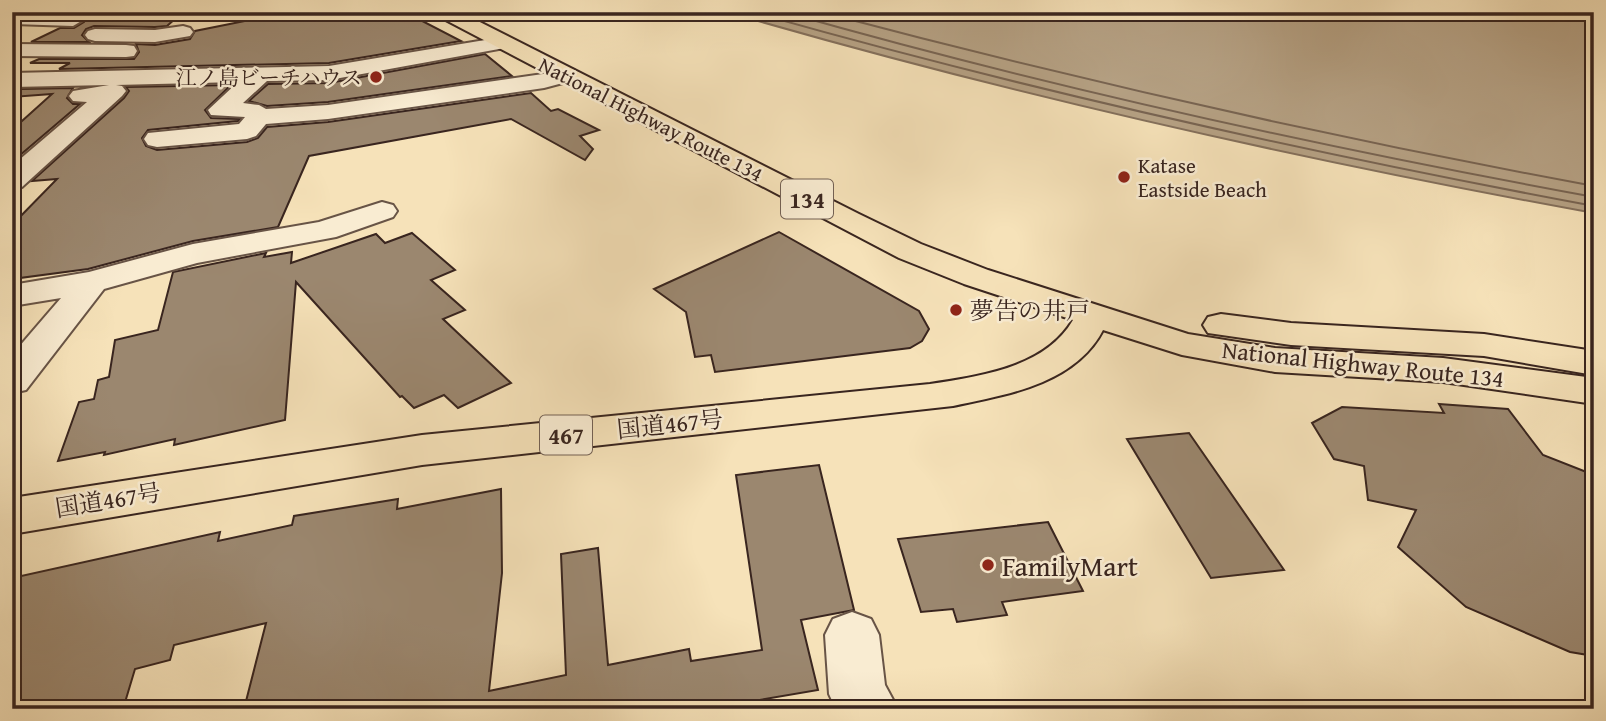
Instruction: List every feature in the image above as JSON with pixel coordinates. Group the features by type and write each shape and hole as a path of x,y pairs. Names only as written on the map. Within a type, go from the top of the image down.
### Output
{"highway":[{"name":"National Highway Route 134","path":"445,12 910,251 1018,292 1182,344 1275,360 1443,370 1591,386"},
{"name":"国道467号","path":"12,516 422,450 930,397 985,388 1032,371 1068,350 1088,328 1094,314"}],"street":[{"path":"16,28 120,18"},
{"path":"12,48 38,35 82,22 143,36 183,32"},
{"path":"16,28 38,35"},
{"path":"12,80 159,75 329,74 503,43"},
{"path":"12,48 191,53 159,75 114,91 12,103"},
{"path":"441,67 456,79 465,93"},
{"path":"157,139 247,131 256,119 262,117 328,112 465,93 566,75"},
{"path":"259,76 220,110 243,109 262,117"},
{"path":"12,181 114,91"},
{"path":"12,147 56,144"},
{"path":"12,296 92,282 192,254 325,230 382,211"},
{"path":"12,381 92,282"},
{"path":"852,635 858,694 869,709"}],"water":[{"path":"727,12 1594,12 1594,213 1375,171 1158,124 942,71"}],"building":[{"path":"96,12 176,12 169,18 176,18 167,26 94,26 86,29 82,35 89,42 31,42 60,28 74,28 84,22 84,18"},
{"path":"289,12 356,12 363,16 405,12 461,41 329,63 59,69 70,63 30,63 39,59 134,59 139,52 136,44 155,45 190,39 195,31"},
{"path":"485,54 512,76 328,102 267,106 249,101 268,84 329,83"},
{"path":"231,85 205,110 211,118 240,119 238,121 148,130 142,138 146,146 157,150 247,142 258,138 267,127 328,122 531,93 551,111 558,109 599,130 580,136 593,149 585,160 511,119 309,156 278,227 193,241 88,269 12,279 12,225 57,179 32,181 124,98 129,91 126,87"},
{"path":"73,88 67,98 73,104 80,104 12,162 12,130 52,94 12,97 12,94 21,89"},
{"path":"779,232 919,311 929,329 922,341 910,348 715,372 711,355 695,357 686,312 654,289"},
{"path":"412,233 455,270 431,280 465,310 443,319 511,383 458,408 444,395 414,408 400,397 296,282 285,420 174,445 175,439 104,455 105,452 58,461 79,402 94,399 98,380 109,377 115,340 158,330 173,272 266,253 264,257 292,252 291,263 376,234 385,243"},
{"path":"1439,404 1508,409 1543,455 1594,475 1594,656 1570,652 1466,607 1398,547 1416,510 1368,500 1364,466 1334,459 1312,423 1342,407 1444,413"},
{"path":"1189,433 1284,570 1211,578 1127,439"},
{"path":"819,465 854,610 801,620 818,690 706,709 244,709 266,623 174,645 170,660 135,669 123,709 12,709 12,578 220,532 218,541 292,525 294,516 398,499 397,509 501,489 502,573 489,691 566,675 561,554 598,548 608,665 689,649 691,661 762,650 736,475"},
{"name":"FamilyMart","path":"1048,522 1083,591 1002,602 1007,615 957,622 953,609 921,612 898,539"}],"place":[{"name":"江ノ島ビーチハウス","path":"376,77"},
{"name":"Katase Eastside Beach","path":"1124,177"},
{"name":"夢告の井戸","path":"956,310"},
{"name":"FamilyMart","path":"988,565"}]}
